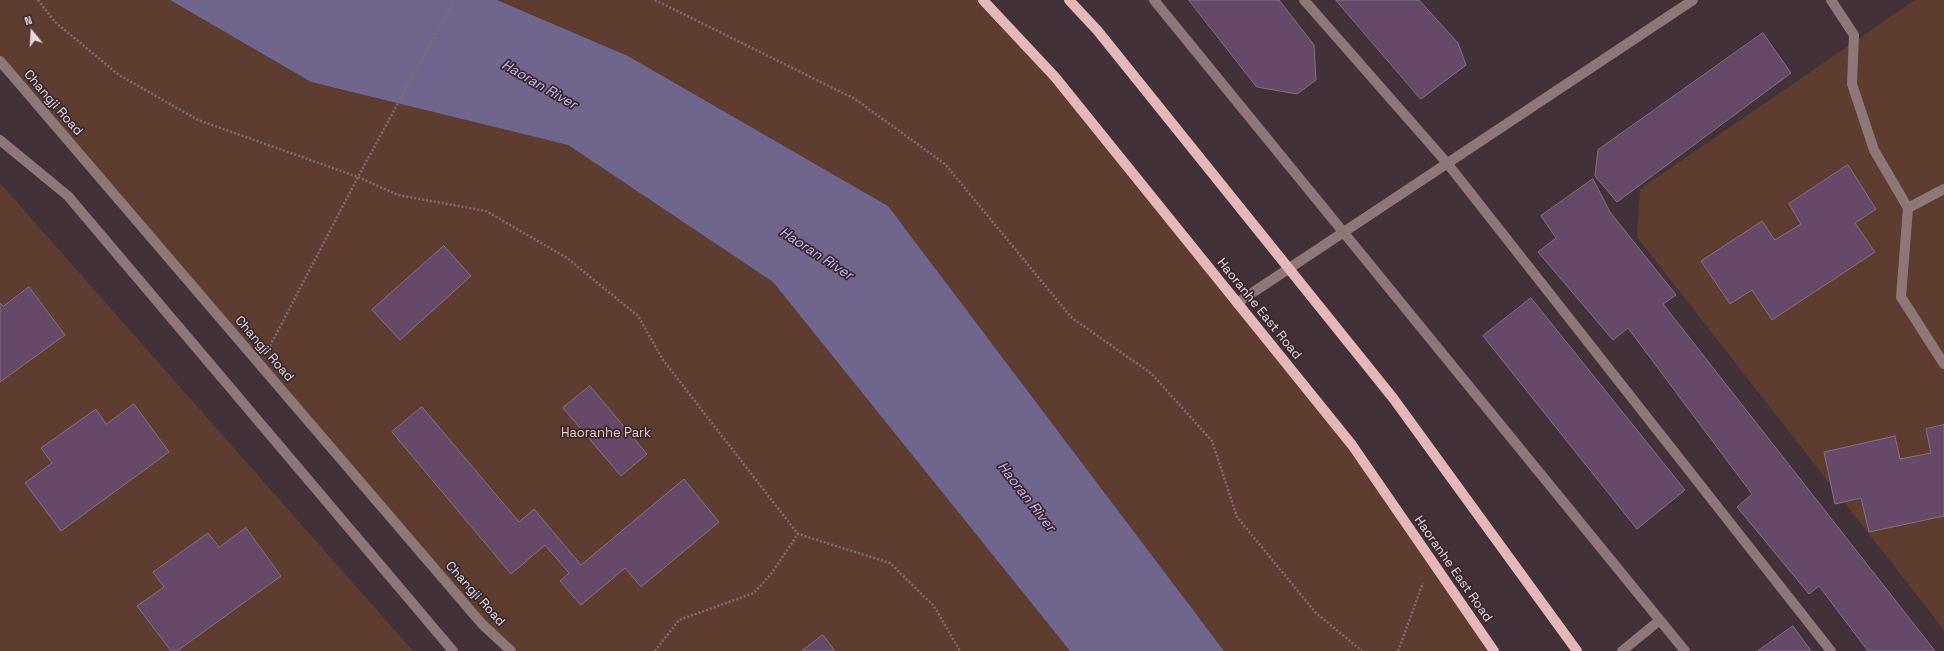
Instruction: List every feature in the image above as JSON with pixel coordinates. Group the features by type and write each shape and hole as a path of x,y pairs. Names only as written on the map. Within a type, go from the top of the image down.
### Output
{"main road":[{"name":"Haoranhe East Road","path":"983,0 1055,77 1352,445 1494,651"},
{"path":"1069,0 1096,30 1393,398 1577,651"}],"street":[{"path":"1154,0 1685,651"},
{"path":"1304,0 1447,163 1830,651"},
{"path":"1237,303 1693,0"},
{"path":"1831,0 1854,35 1852,84 1874,150 1908,208 1901,297 1944,364"},
{"name":"Changji Road","path":"0,61 482,624 511,651"},
{"path":"0,140 68,196 453,651"},
{"path":"1908,208 1944,190"},
{"path":"1622,651 1660,620"}],"path":[{"path":"38,0 55,22 119,75 198,120 358,177 398,194 486,210 567,258 638,316 663,360 798,534 890,564 934,606 960,651"},
{"path":"260,365 358,177 454,0"},
{"path":"655,0 855,99 945,164 1072,318 1152,374 1212,441 1237,517 1316,613 1362,651"},
{"path":"655,651 679,620 754,593 771,574 798,534"},
{"path":"1398,651 1431,560"}],"green space":[{"name":"Haoranhe Park","path":"0,0 170,0 311,82 568,145 773,282 1070,651 511,651 0,61"},
{"path":"497,0 983,0 1055,77 1352,445 1494,651 1224,651 888,206 628,56"},
{"path":"1915,0 1944,0 1944,630 1637,237 1640,189"},
{"path":"0,183 413,651 0,651"}],"water":[{"name":"Haoran River","path":"170,0 497,0 628,56 888,206 1224,651 1070,651 773,282 568,145 311,82"}],"building":[{"path":"1189,0 1279,0 1314,45 1316,80 1297,94 1257,87"},
{"path":"1336,0 1419,0 1458,43 1466,65 1421,99"},
{"path":"1763,33 1791,73 1617,202 1595,176 1598,150"},
{"path":"1848,165 1876,209 1855,223 1875,252 1772,320 1752,290 1730,304 1701,261 1762,221 1775,240 1801,224 1789,204"},
{"path":"1593,179 1610,212 1676,295 1663,304 1935,651 1868,651 1819,586 1809,594 1737,507 1752,494 1628,328 1613,340 1538,252 1556,238 1541,216"},
{"path":"444,246 471,276 400,340 372,310"},
{"path":"29,287 65,335 0,382 0,303 3,306"},
{"path":"1531,298 1685,490 1637,529 1483,336"},
{"path":"590,386 647,454 621,476 563,408"},
{"path":"134,404 169,452 61,531 25,483 52,463 41,448 96,409 106,424"},
{"path":"422,407 519,522 534,509 581,565 684,479 719,522 641,587 625,568 581,605 560,581 569,573 545,545 511,574 392,432"},
{"path":"1944,425 1944,516 1869,532 1861,498 1835,504 1824,452 1895,436 1900,459 1931,453 1926,429"},
{"path":"246,528 281,576 177,651 171,651 137,606 164,587 153,572 208,533 219,547"},
{"path":"1793,626 1811,651 1758,651"},
{"path":"823,635 835,651 802,651"}]}
